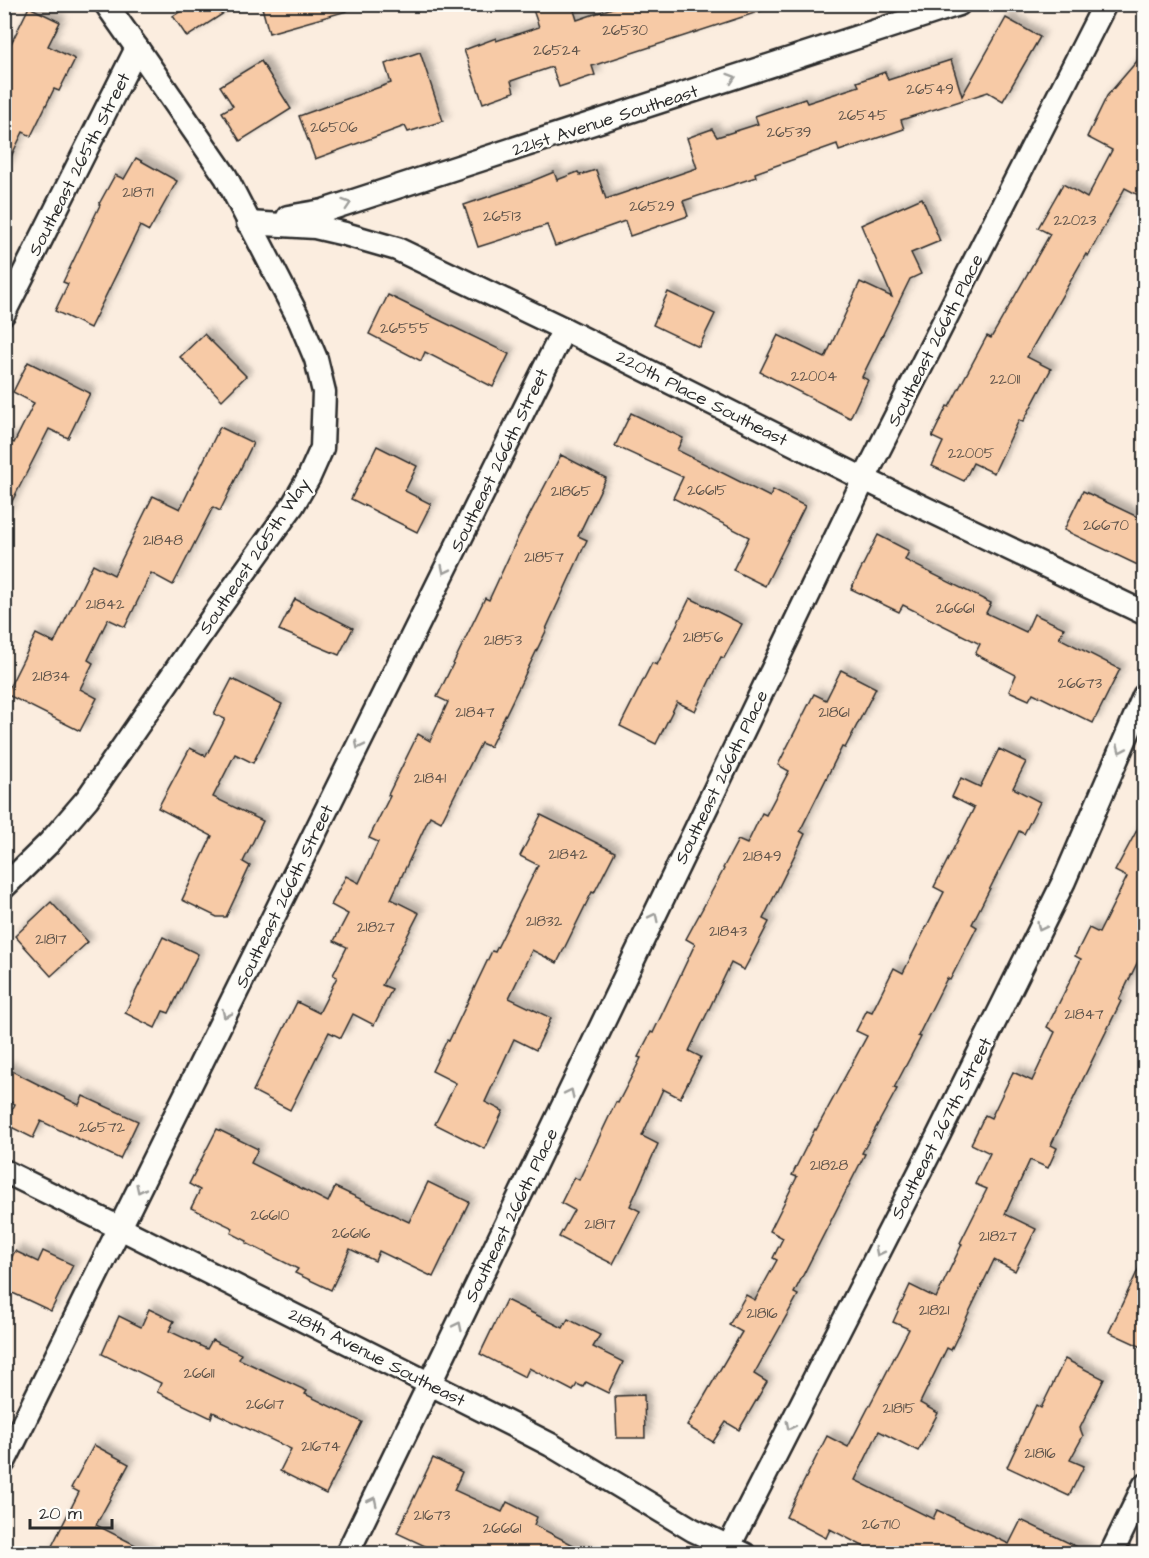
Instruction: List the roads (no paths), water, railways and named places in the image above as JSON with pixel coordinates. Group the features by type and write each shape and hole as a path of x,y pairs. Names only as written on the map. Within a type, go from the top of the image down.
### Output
{"street":[{"name":"Southeast 265th Way","path":"4,887 50,842 87,799 293,505 322,448 324,392 316,359 300,321 225,177 106,4"},
{"name":"221st Avenue Southeast","path":"248,223 323,211 959,4"},
{"name":"Southeast 266th Place","path":"347,1554 864,479 1105,4"},
{"name":"Southeast 265th Street","path":"4,313 137,48"},
{"name":"220th Place Southeast","path":"248,223 315,228 397,249 1144,614"},
{"name":"Southeast 266th Street","path":"4,1462 564,329"},
{"name":"Southeast 267th Street","path":"732,1551 1064,881 1144,696"},
{"name":"218th Avenue Southeast","path":"4,1171 551,1445 732,1551"},
{"path":"1111,1554 1144,1486"}]}
